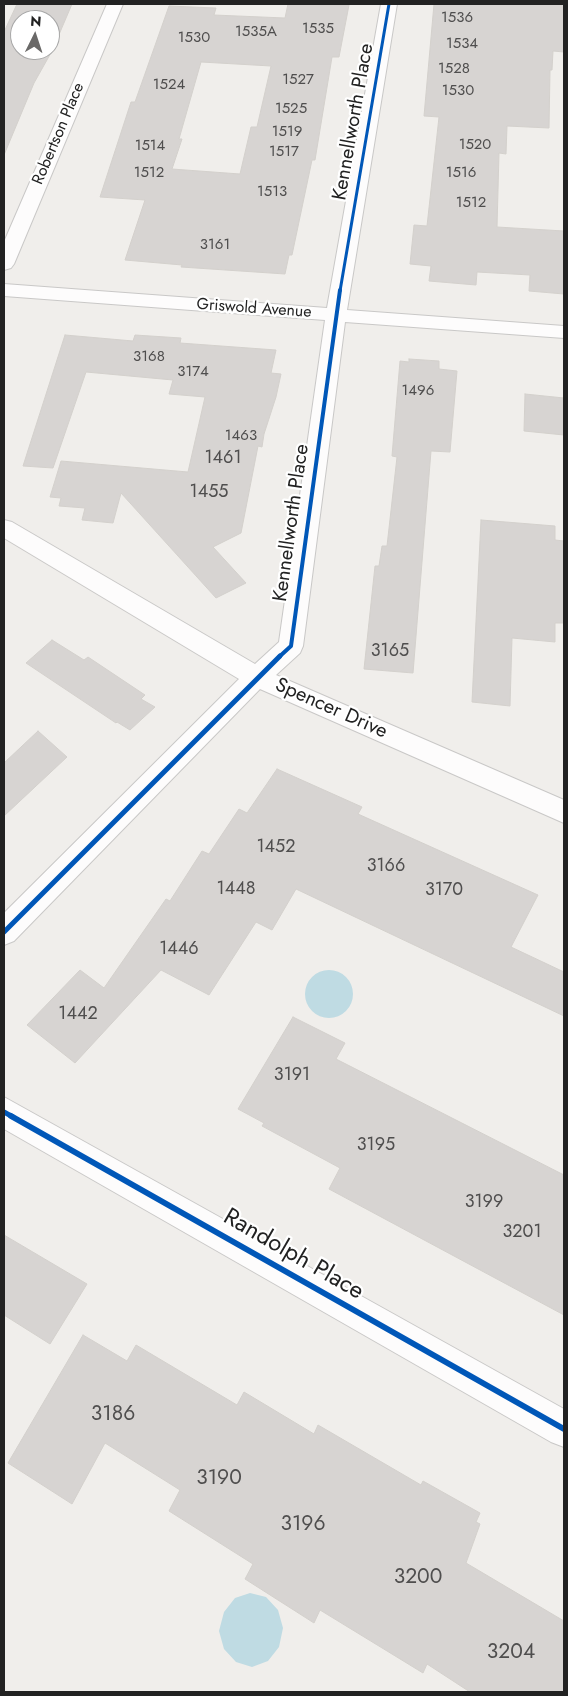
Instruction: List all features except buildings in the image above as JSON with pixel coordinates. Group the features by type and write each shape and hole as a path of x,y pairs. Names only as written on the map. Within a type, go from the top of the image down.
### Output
{"street":[{"name":"Robertson Place","path":"4,264 115,4"},
{"name":"Kennellworth Place","path":"4,932 257,677 291,646 336,315 389,4"},
{"name":"Griswold Avenue","path":"4,290 564,332"},
{"name":"Spencer Drive","path":"4,528 257,677 564,812"},
{"name":"Randolph Place","path":"4,1112 564,1429"}],"water":[{"path":"329,970 338,972 346,977 351,985 353,994 351,1003 346,1011 338,1016 329,1018 320,1016 312,1011 307,1003 305,994 307,985 312,977 320,972"},
{"path":"250,1593 266,1597 278,1610 283,1628 279,1647 268,1661 252,1667 236,1662 224,1649 219,1631 224,1612 235,1598"}],"cycle path":[{"path":"4,932 257,677 291,646 336,315 389,4"},
{"path":"4,1112 564,1429"}]}
